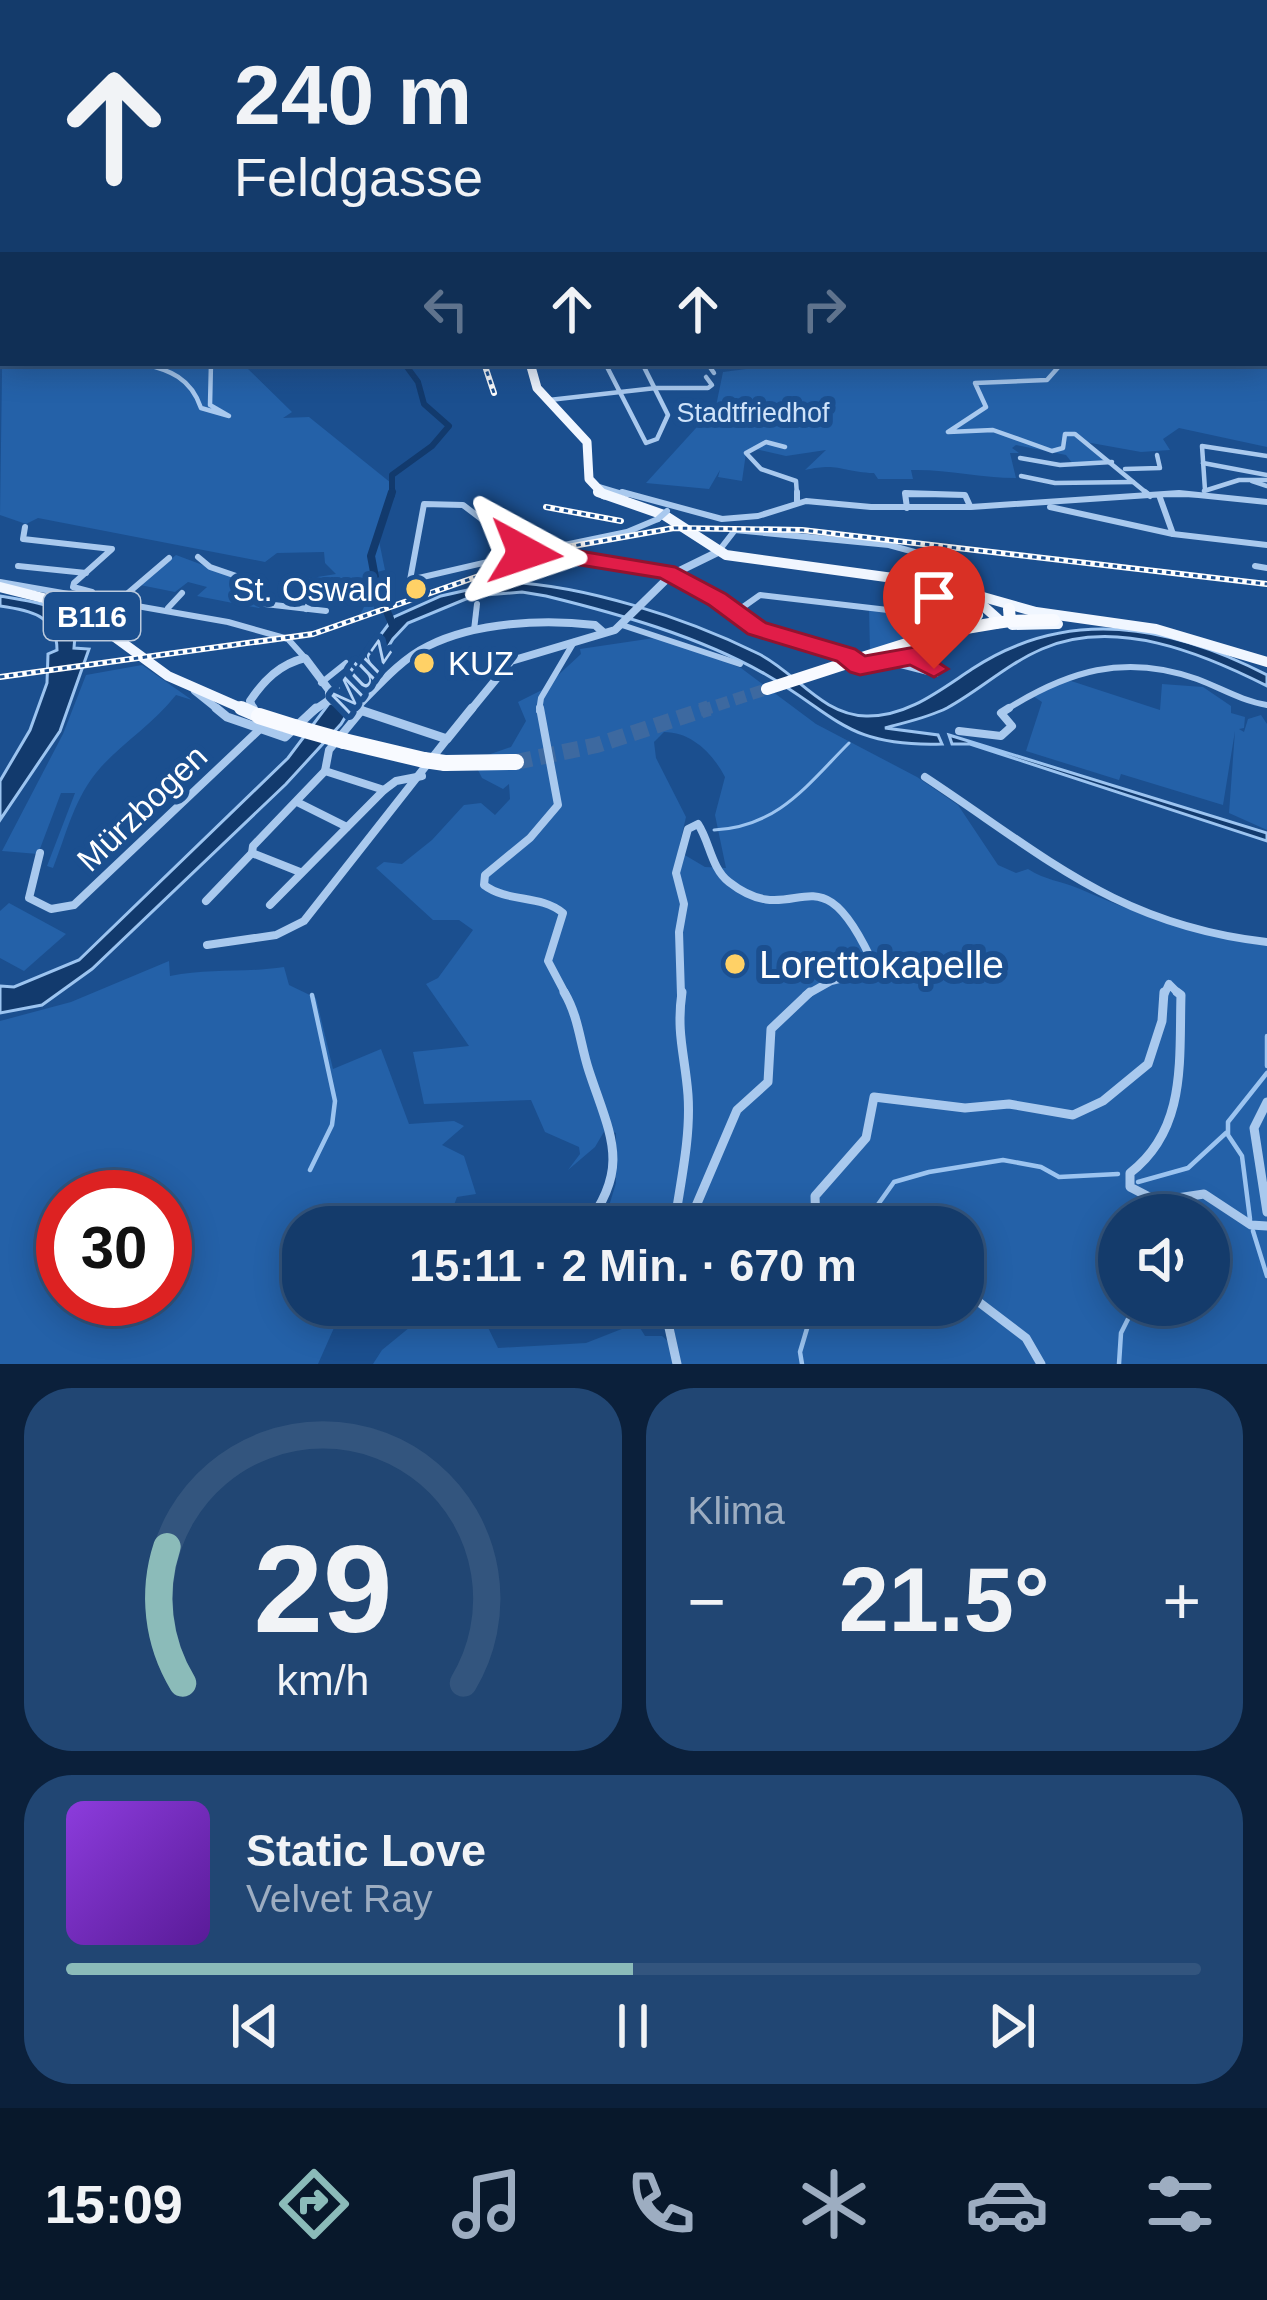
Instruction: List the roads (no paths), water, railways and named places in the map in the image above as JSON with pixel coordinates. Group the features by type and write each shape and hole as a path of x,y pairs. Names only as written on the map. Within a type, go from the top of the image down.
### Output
{"highway":[{"path":"958,591 977,611 972,625"},
{"path":"767,689 853,661 911,650 1005,617 1054,620"},
{"name":"B116","path":"260,722 344,741 423,768 516,762"}],"main road":[{"path":"531,366 536,386 587,442 589,479 594,487 610,499 671,519 718,552 914,580 958,591 1034,628 1088,621"},
{"name":"B116","path":"0,584 54,598 87,613 160,670 260,722"},
{"path":"1005,617 1156,628 1267,662"},
{"path":"1054,620 1088,621"}],"street":[{"path":"154,366 194,387 201,408 229,416 210,405 211,366"},
{"path":"607,366 646,443 657,440 666,425 667,406 644,366"},
{"path":"709,366 714,373"},
{"path":"1059,366 1047,380 978,381 974,386 986,407 948,432 993,430 1052,451 1063,448 1068,432 1154,495 1173,534"},
{"path":"548,400 656,388 708,388 712,385 706,377"},
{"path":"785,448 762,442 746,453 761,469 796,481 797,501"},
{"path":"1204,492 1202,446 1267,456"},
{"path":"1122,468 1154,472 1160,468 1157,455"},
{"path":"1020,458 1060,465 1114,462"},
{"path":"1203,463 1267,480"},
{"path":"1021,476 1054,483 1137,483"},
{"path":"594,487 607,485 669,510 731,519 758,516 797,501 907,508 1040,505 1204,492 1267,480"},
{"path":"907,508 905,493 912,492 964,495 971,507"},
{"path":"1204,492 1267,502"},
{"path":"669,510 641,529 525,553 439,578 410,580 424,504 463,505 525,553 537,562 593,559 671,575 757,628 846,655 860,666 890,652 936,674 911,650"},
{"path":"1040,505 1173,534 1267,545"},
{"path":"25,526 23,539 112,549 73,587 120,600"},
{"path":"207,945 276,935 304,921 506,664 624,623 671,575 718,552 732,531 941,556 969,567 958,591"},
{"path":"199,557 209,567 248,580"},
{"path":"120,600 169,558"},
{"path":"18,566 86,573"},
{"path":"1255,566 1267,568"},
{"path":"736,612 760,596 904,612 914,610 914,580"},
{"path":"0,584 167,608 283,638 329,690 329,700"},
{"path":"306,609 316,592"},
{"path":"167,608 182,593"},
{"path":"266,604 326,611"},
{"path":"473,634 477,604"},
{"path":"206,901 325,771 329,750 359,709 427,646 473,634 562,622 595,625 603,633"},
{"path":"624,623 740,664"},
{"path":"573,640 575,646 541,698 539,714 558,805 530,838 485,875 484,885 506,899 546,902 563,913 548,961 575,1015 615,1141 614,1181 602,1206"},
{"path":"213,699 238,700 257,690 286,662 305,658"},
{"path":"321,683 346,663"},
{"path":"958,730 1000,738 1012,726 1001,713 1033,691 1070,672 1111,664 1169,670 1267,705"},
{"path":"257,690 250,703 260,722 290,736 304,726 316,706 329,700 447,740"},
{"path":"195,691 233,712"},
{"name":"Mürzbogen","path":"40,853 29,898 49,909 74,905 260,722"},
{"path":"270,905 384,790 423,768"},
{"path":"325,771 384,790"},
{"path":"926,777 1103,898 1206,933 1267,942"},
{"path":"297,802 348,828"},
{"path":"676,1206 688,1094 677,1029 684,975 679,932 684,904 676,873 688,829 698,824 715,870 733,886 755,896 790,898 821,892 834,896 844,906 877,970 811,990 771,1029 768,1082 737,1110 697,1206"},
{"path":"252,853 300,872"},
{"path":"815,1206 815,1196 866,1138 874,1097 965,1108 1009,1104 1073,1115 1103,1101 1141,1073 1153,1053 1164,987 1169,984 1180,995 1175,1105 1151,1158 1130,1173 1130,1186 1158,1203 1173,1204 1204,1193 1251,1226 1267,1226"},
{"path":"1267,1102 1254,1128 1267,1212"},
{"path":"984,1306 1026,1338 1041,1364"},
{"path":"668,1326 677,1364"}],"water":[{"name":"Mürz","path":"503,582 599,596 698,627 771,661 822,700 850,714 881,715 909,707 1008,649 1082,630 1119,630 1193,644 1267,675 1267,686 1158,643 1099,637 1070,640 1029,655 947,708 885,728 938,735 942,744 910,744 845,726 739,660 658,628 546,596 522,592 473,596 408,623 393,639 341,724 286,784 92,969 42,1005 0,1013 0,986 14,987 79,960 288,758 394,617 441,596"},
{"path":"0,596 48,606 69,616 86,632 85,639 75,636 74,648 89,649 60,731 0,820 0,781 30,730 47,683 48,654 57,650 47,622 31,612 0,606"},
{"path":"949,735 1267,833 1267,841 970,744 952,744"}],"waterway":[{"path":"392,492 392,475 432,446 449,426 424,404 418,382 406,366"},
{"name":"Mürz","path":"392,492 371,556 377,588 394,628"},
{"path":"714,830 774,812 849,743"},
{"path":"310,1170 332,1125 335,1101 312,995"},
{"path":"1267,1036 1267,1066"},
{"path":"1250,1219 1242,1156 1228,1135 1228,1122 1267,1073"},
{"path":"1138,1182 1188,1168 1226,1133"},
{"path":"877,1206 894,1182 1003,1160 1041,1167 1059,1177 1118,1174"},
{"path":"1253,1231 1267,1276"},
{"path":"802,1364 800,1352 808,1326"},
{"path":"1119,1364 1124,1326"}],"tunnel":[{"path":"700,711 767,689"},
{"path":"516,762 597,745 709,708"}],"railway":[{"path":"485,366 494,393"},
{"path":"546,507 621,521"},
{"path":"0,677 313,634 556,549 674,528 802,530 1267,584"}],"place":[{"name":"St. Oswald","path":"416,589"},
{"name":"KUZ","path":"424,663"},
{"name":"Lorettokapelle","path":"735,964"}],"park label":[{"name":"Stadtfriedhof","path":"753,413"}]}
